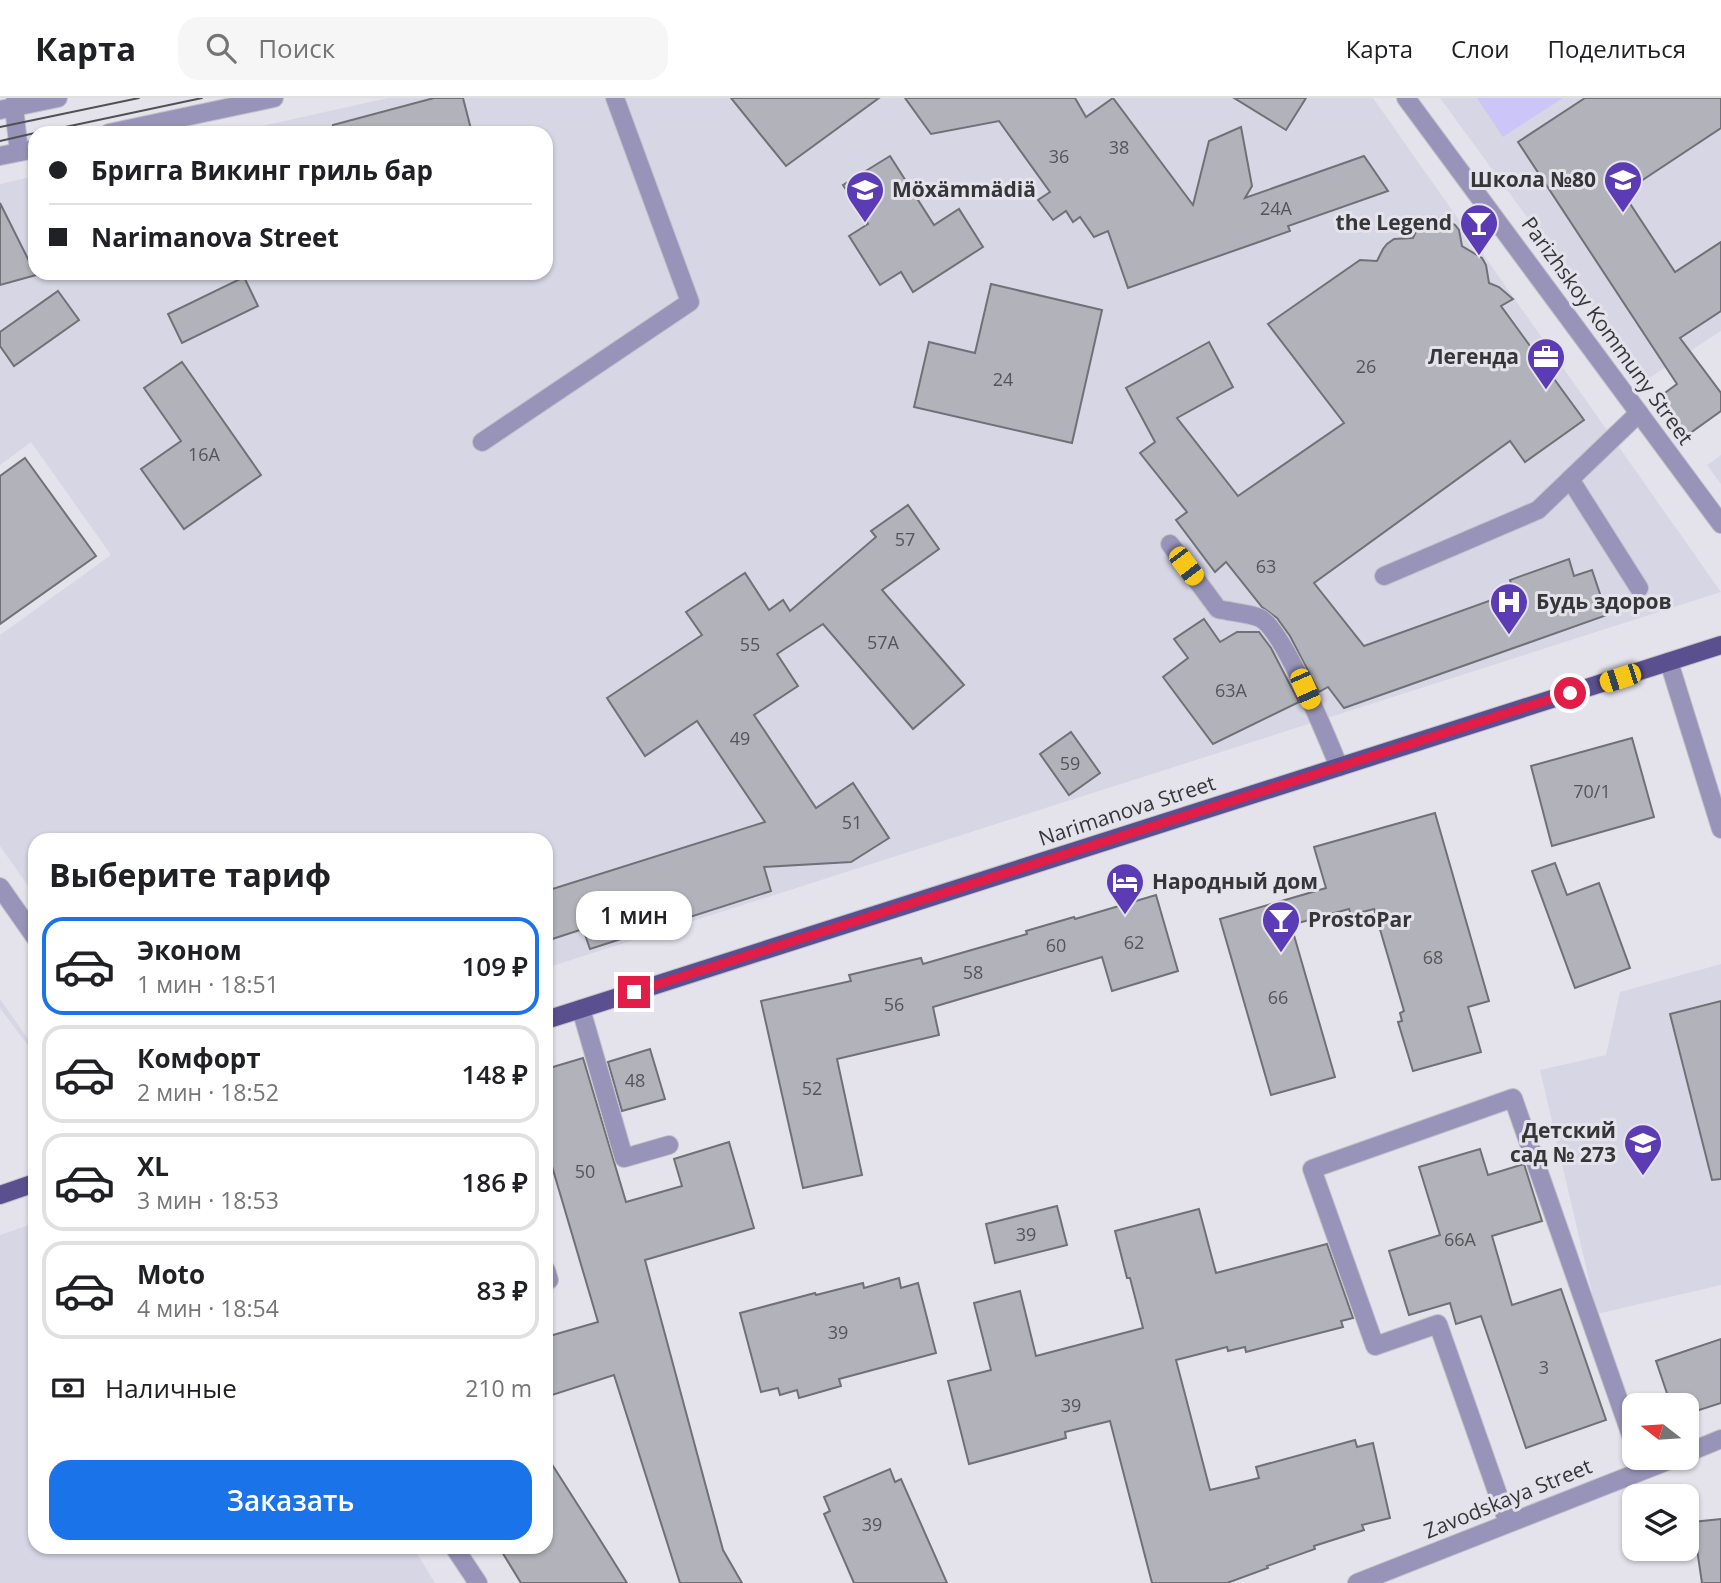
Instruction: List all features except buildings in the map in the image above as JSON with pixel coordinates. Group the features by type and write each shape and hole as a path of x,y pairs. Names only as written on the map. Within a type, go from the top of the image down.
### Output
{"main road":[{"name":"Narimanova Street","path":"553,1018 1721,645"},
{"path":"0,1195 28,1185"}],"street":[{"path":"0,156 27,150 10,105 58,98"},
{"path":"142,126 274,98"},
{"path":"482,442 690,302 615,98"},
{"name":"Parizhskoy Kommuny Street","path":"1406,98 1721,524"},
{"path":"1384,576 1538,510 1640,414"},
{"path":"1570,480 1639,588"},
{"path":"1170,544 1218,609 1262,618 1271,628 1294,665 1339,767"},
{"path":"1669,662 1721,829"},
{"path":"0,887 28,927"},
{"path":"580,1009 624,1158 669,1145"},
{"path":"1508,1523 1438,1324 1374,1346 1312,1169 1513,1098 1622,1410"},
{"path":"1699,1448 1721,1439"},
{"name":"Zavodskaya Street","path":"1357,1583 1508,1523 1628,1470"},
{"path":"459,1554 478,1583"}],"shaded area":[{"path":"388,98 1373,98 1721,592 553,966 553,833 28,833 28,886 0,846 0,635 111,555 31,442 0,465 0,184 28,178 28,280 553,280 553,126 262,126"},
{"name":"Школа №80","path":"1440,98 1721,98 1721,331 1646,380"},
{"path":"1477,98 1563,98 1503,137"},
{"path":"1721,455 1721,484 1707,465"},
{"name":"Детский сад № 273","path":"1721,964 1721,1285 1597,1314 1540,1070 1606,1055 1620,992"},
{"path":"0,999 28,1039 28,1046 0,1008"},
{"path":"28,1225 28,1554 417,1554 435,1583 0,1583 0,1235"}],"tram line":[{"path":"0,127 139,98"},
{"path":"70,126 202,98"},
{"path":"0,141 28,135"}],"place":[{"name":"Школа №80","path":"1623,214"},
{"name":"Möxämmädiä","path":"865,224"},
{"name":"the Legend","path":"1479,257"},
{"name":"Легенда","path":"1546,391"},
{"name":"Будь здоров","path":"1509,636"},
{"name":"Народный дом","path":"1125,916"},
{"name":"ProstoPar","path":"1281,954"},
{"name":"Детский сад № 273","path":"1643,1177"}],"route":[{"path":"634,992 1570,693"}]}
